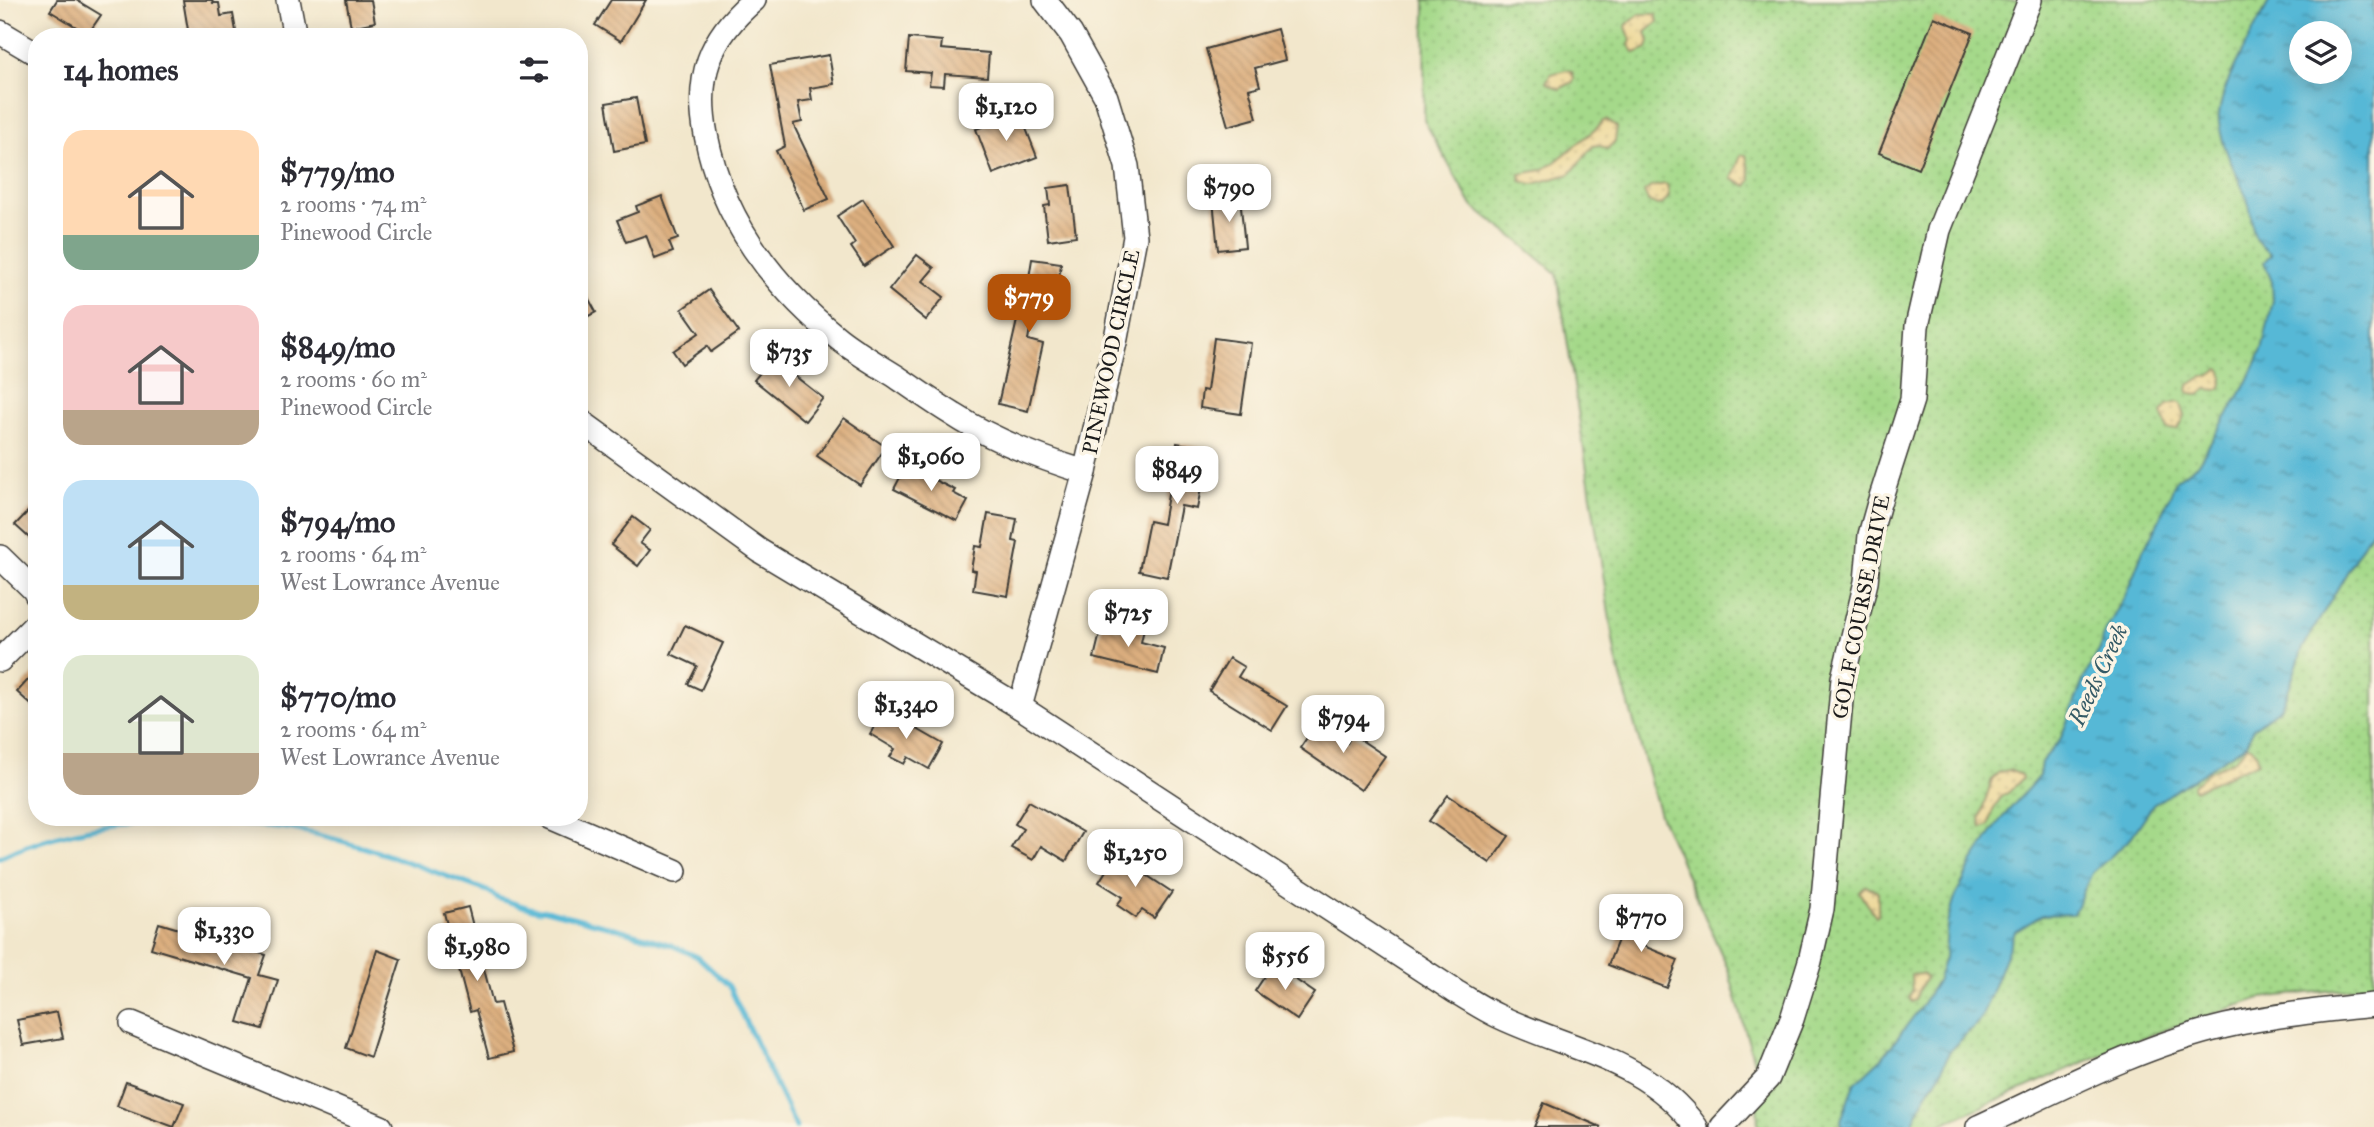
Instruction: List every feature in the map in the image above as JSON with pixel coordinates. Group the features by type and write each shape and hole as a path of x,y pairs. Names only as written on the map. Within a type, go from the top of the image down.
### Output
{"street":[{"path":"288,0 293,28"},
{"name":"PINEWOOD CIRCLE","path":"754,0 724,29 705,67 701,108 710,156 726,202 750,245 791,296 840,340 956,417 1022,450 1085,472"},
{"name":"PINEWOOD CIRCLE","path":"1020,707 1085,472 1116,338 1135,237 1127,166 1106,97 1071,34 1045,0"},
{"name":"GOLF COURSE DRIVE","path":"1722,1127 1769,1078 1793,1019 1810,961 1822,909 1843,678 1866,582 1871,535 1912,400 1917,326 1930,263 1939,230 2030,0"},
{"path":"0,32 28,49"},
{"path":"588,426 769,557 1020,707 1456,992 1498,1016 1633,1071 1668,1094 1696,1127"},
{"path":"0,557 28,586"},
{"path":"0,660 28,632"},
{"path":"571,826 675,871"},
{"path":"1978,1127 2128,1058 2224,1026 2288,1014 2374,1005"},
{"path":"132,1024 381,1127"}],"green space":[{"path":"1425,0 2374,0 2374,986 2261,998 2135,1040 1935,1127 1758,1127 1756,1069 1728,969 1660,815 1616,659 1557,274 1472,206 1424,120"}],"sand":[{"path":"1640,14 1656,14 1658,22 1646,32 1649,42 1647,48 1635,53 1629,45 1631,40 1626,27"},
{"path":"1572,71 1573,82 1559,89 1546,82 1551,74"},
{"path":"1606,120 1617,127 1615,141 1608,149 1593,146 1570,174 1533,184 1521,181 1520,174 1542,170 1555,162"},
{"path":"1741,155 1746,155 1751,180 1747,186 1732,179"},
{"path":"1665,184 1669,196 1663,204 1657,205 1648,201 1644,192 1651,187"},
{"path":"2219,369 2223,378 2221,387 2217,390 2207,389 2199,395 2188,392 2189,385"},
{"path":"2178,402 2185,416 2178,429 2168,430 2162,413 2167,405"},
{"path":"2247,746 2251,746 2257,754 2258,762 2193,789 2193,785 2210,771 2233,761"},
{"path":"2009,770 2021,775 2022,779 2008,793 2002,795 1991,814 1989,825 1982,828 1980,818 1992,779 1999,772"},
{"path":"1865,886 1878,891 1876,916 1859,892"},
{"path":"1922,974 1926,978 1915,1000 1911,1002 1911,975"}],"water":[{"name":"Reeds Creek","path":"2270,0 2374,0 2374,526 2303,648 2280,708 2253,728 2247,744 2153,805 2130,839 2092,873 2073,914 2042,915 2015,932 1981,1019 1949,1052 1911,1127 1842,1127 1841,1120 1854,1084 1882,1058 1937,981 1945,958 1947,924 1954,900 1972,862 2001,819 2039,776 2041,762 2060,740 2084,678 2100,649 2102,637 2126,594 2143,550 2153,534 2177,479 2197,465 2248,381 2262,350 2273,300 2272,282 2264,262 2271,254 2254,234 2250,208 2227,152 2219,123 2223,95"}],"building":[{"path":"57,0 76,0 101,15 92,28 78,28 50,11"},
{"path":"183,0 212,0 213,3 219,3 221,16 233,14 235,28 188,28"},
{"path":"346,0 371,0 375,22 351,27"},
{"path":"611,0 646,0 621,41 595,25"},
{"path":"1934,17 1973,33 1918,169 1879,153"},
{"path":"1277,29 1285,60 1255,68 1260,86 1249,89 1257,118 1228,126 1206,49"},
{"path":"909,38 942,41 941,49 989,53 987,77 945,74 944,86 929,85 931,73 906,71"},
{"path":"829,55 834,84 810,88 812,100 798,102 802,122 793,124 829,199 804,210 776,151 785,146 770,65"},
{"path":"636,98 645,145 614,151 606,103"},
{"path":"1020,113 1037,157 993,174 976,129"},
{"path":"1070,185 1076,236 1048,240 1044,206 1050,205 1048,188"},
{"path":"662,196 678,239 669,242 673,252 655,259 646,235 626,242 617,220 638,212 636,206"},
{"path":"1240,197 1245,247 1218,250 1213,200"},
{"path":"863,199 894,246 864,266 851,247 855,244 837,216"},
{"path":"917,255 934,268 923,281 944,297 926,320 889,290"},
{"path":"1032,259 1061,263 1055,312 1033,310 1028,340 1043,344 1028,411 998,404 1018,316 1012,316 1015,294 1023,295 1028,284"},
{"path":"709,290 739,332 711,352 707,346 682,364 673,351 699,333 682,309"},
{"path":"588,297 596,312 588,316"},
{"path":"1214,338 1251,343 1241,414 1200,408 1202,390 1207,391"},
{"path":"772,358 823,398 805,421 754,380"},
{"path":"844,418 886,447 860,485 817,456"},
{"path":"1177,443 1212,449 1208,468 1214,469 1211,489 1201,488 1197,509 1181,506 1167,577 1139,571 1149,521 1163,524"},
{"path":"906,466 955,490 953,493 968,501 957,521 894,489"},
{"path":"28,511 28,537 15,525"},
{"path":"988,514 1017,519 1013,541 1018,542 1008,596 973,590 976,571 971,570 975,546 982,547"},
{"path":"633,517 650,530 640,543 650,550 638,566 611,545"},
{"path":"685,625 723,643 701,690 688,684 697,666 671,654"},
{"path":"1102,625 1126,631 1128,625 1144,629 1141,642 1164,648 1158,674 1094,658"},
{"path":"1229,658 1244,667 1238,677 1287,706 1272,730 1209,691"},
{"path":"28,680 28,702 17,692"},
{"path":"884,710 943,744 929,769 908,757 904,764 890,757 895,749 870,734"},
{"path":"1317,723 1347,743 1352,734 1385,756 1361,790 1300,748"},
{"path":"1448,795 1509,836 1490,863 1429,821"},
{"path":"1029,801 1083,832 1066,861 1041,846 1033,860 1011,848 1023,829 1015,824"},
{"path":"1116,855 1172,892 1154,918 1142,910 1136,918 1117,905 1123,897 1099,882"},
{"path":"468,907 493,1004 500,1003 513,1052 489,1058 476,1010 470,1012 444,913"},
{"path":"1630,910 1651,919 1641,945 1678,960 1667,988 1608,965"},
{"path":"159,923 266,955 259,975 278,980 263,1029 238,1022 252,978 151,948"},
{"path":"377,950 401,959 370,1057 346,1048"},
{"path":"1273,964 1315,993 1297,1020 1255,991"},
{"path":"57,1012 63,1038 23,1045 17,1020"},
{"path":"126,1082 184,1103 174,1127 117,1106"},
{"path":"1544,1103 1601,1127 1534,1127"}],"waterway":[{"path":"0,857 60,836 108,826"},
{"path":"256,826 321,835 419,866 490,892 497,898 539,911 546,910 622,930 671,945 698,957 729,986 796,1127"}]}
